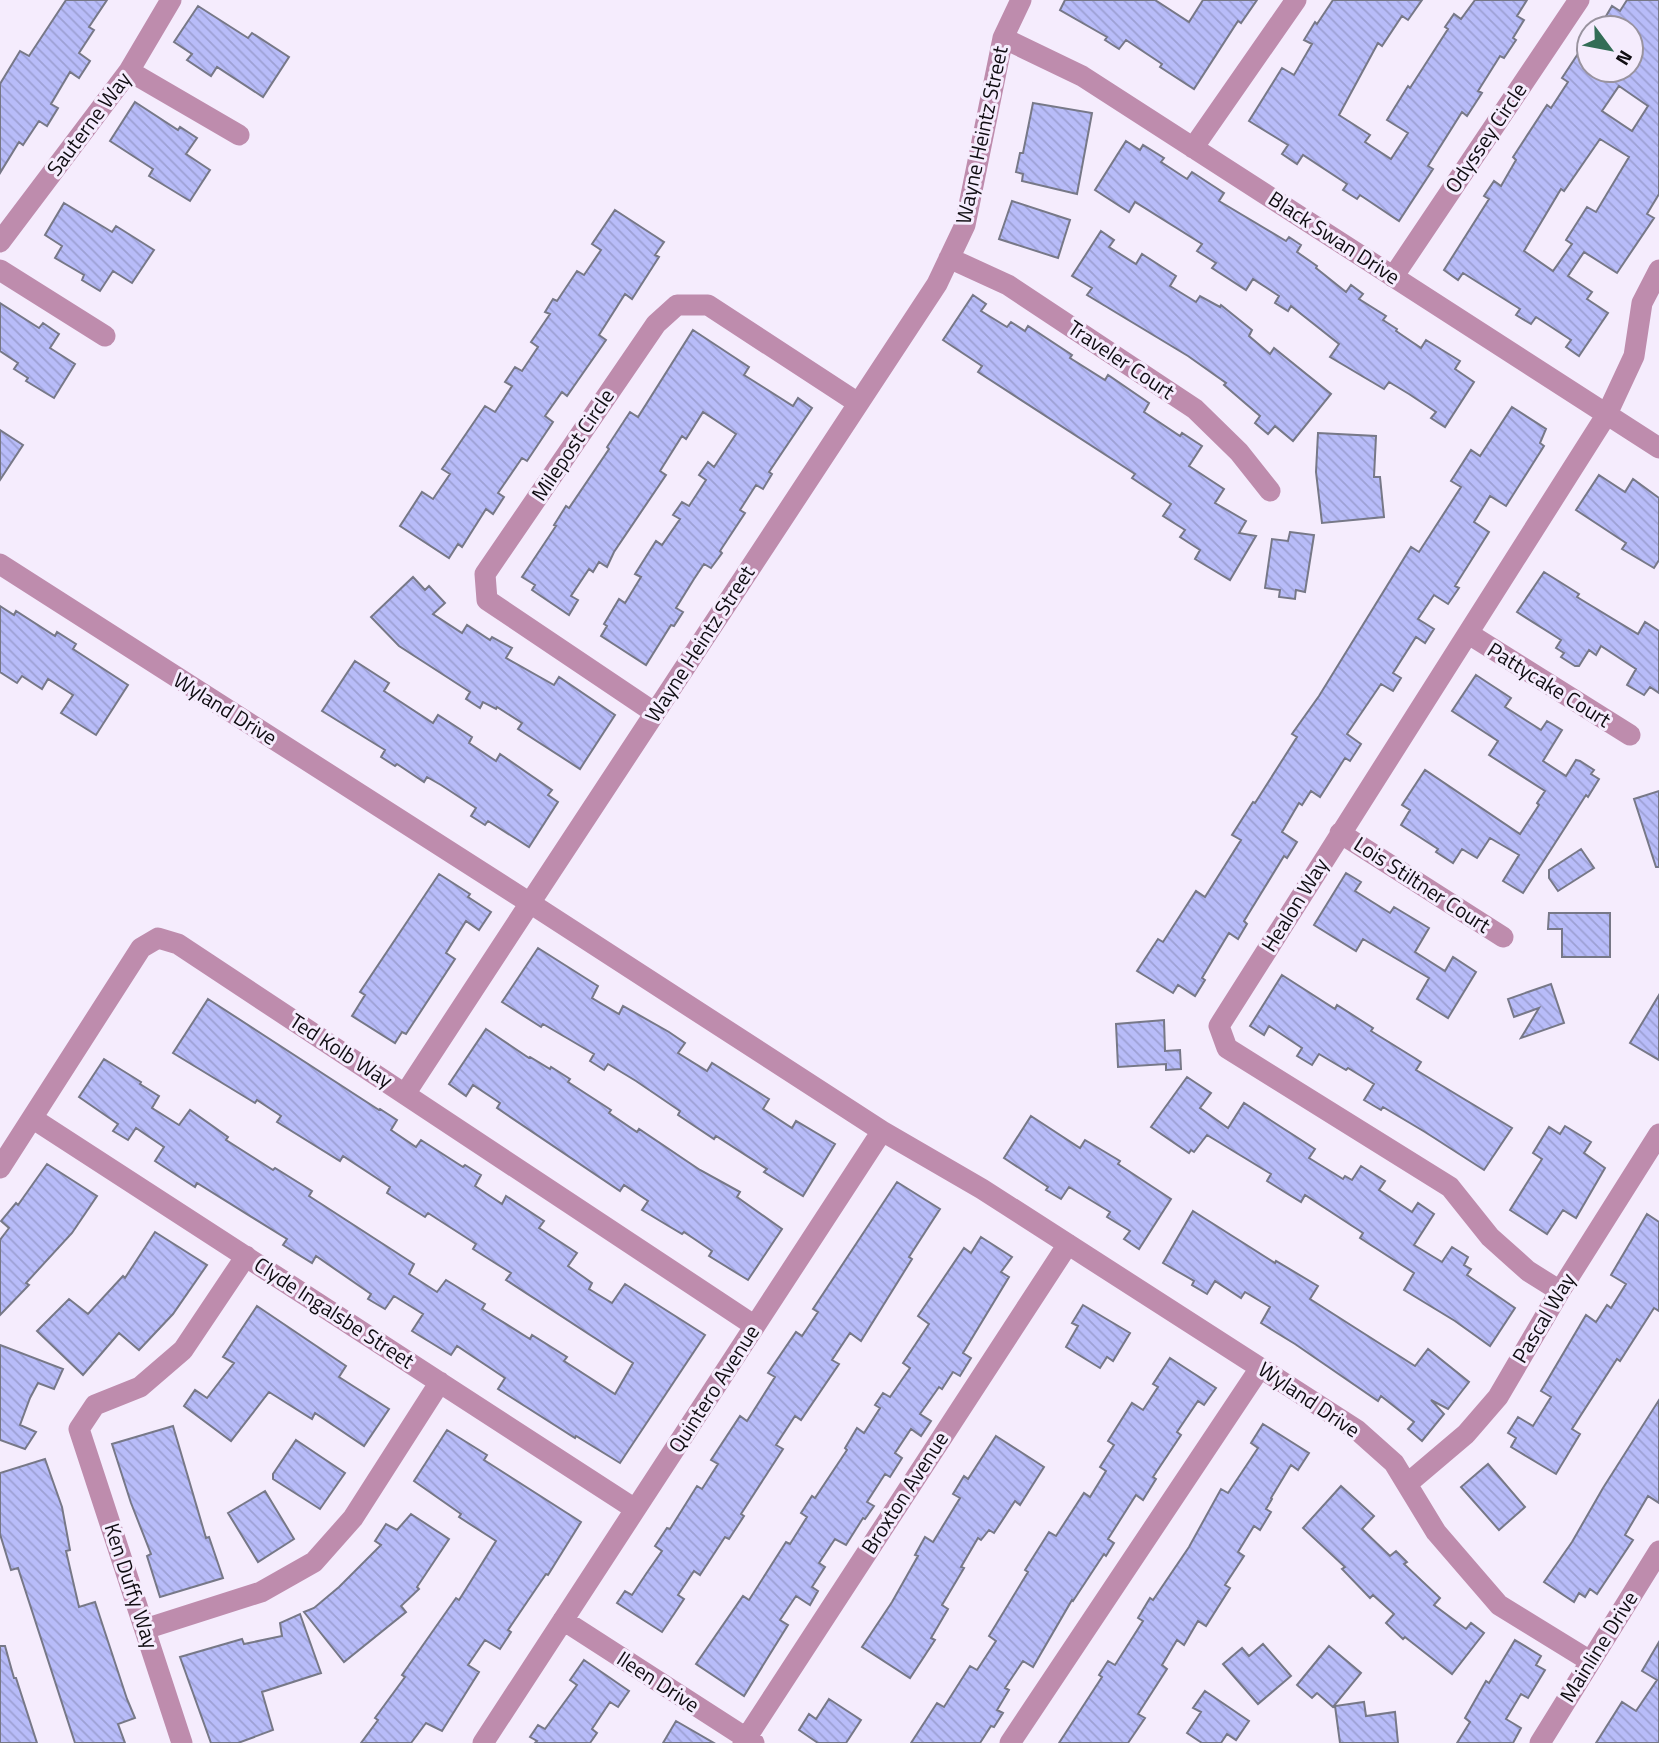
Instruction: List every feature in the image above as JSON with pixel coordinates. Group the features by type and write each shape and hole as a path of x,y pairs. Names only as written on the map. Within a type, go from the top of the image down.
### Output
{"street":[{"name":"Sauterne Way","path":"0,242 129,71 171,0"},
{"name":"Wayne Heintz Street","path":"405,1094 937,284 965,225 1003,38 1021,0"},
{"path":"1193,148 1296,0"},
{"name":"Odyssey Circle","path":"1393,277 1579,0"},
{"name":"Black Swan Drive","path":"1003,38 1082,76 1659,448"},
{"path":"129,71 239,135"},
{"name":"Traveler Court","path":"949,258 1009,285 1195,409 1239,452 1270,491"},
{"path":"0,270 106,336"},
{"name":"Healon Way","path":"1560,1291 1528,1271 1490,1237 1450,1187 1227,1048 1219,1026 1607,414 1634,356 1642,303 1659,270"},
{"name":"Milepost Circle","path":"655,713 487,600 485,574 656,324 677,305 708,306 858,403"},
{"name":"Wyland Drive","path":"0,564 530,903"},
{"name":"Pattycake Court","path":"1469,635 1630,735"},
{"name":"Lois Stiltner Court","path":"1340,833 1503,937"},
{"path":"530,903 882,1131"},
{"name":"Ted Kolb Way","path":"0,1168 141,948 158,938 178,944 755,1326"},
{"name":"Clyde Ingalsbe Street","path":"32,1118 635,1509"},
{"name":"Wyland Drive","path":"882,1131 982,1189 1357,1430 1394,1463 1436,1532 1499,1605 1590,1661"},
{"name":"Quintero Avenue","path":"483,1743 882,1131"},
{"name":"Pascal Way","path":"1407,1484 1466,1434 1498,1397 1560,1291 1659,1134"},
{"name":"Broxton Avenue","path":"748,1741 1068,1244"},
{"name":"Ken Duffy Way","path":"182,1743 79,1429 95,1405 140,1387 183,1350 246,1256"},
{"path":"1010,1743 1260,1368"},
{"path":"145,1629 261,1592 314,1562 353,1518 440,1382"},
{"name":"Mainline Drive","path":"1540,1743 1659,1551"},
{"name":"Ileen Drive","path":"563,1620 748,1741"}],"building":[{"path":"66,0 107,0 89,27 94,30 79,53 90,61 79,78 70,72 51,104 58,108 47,126 39,121 23,145 19,142 0,173 0,84 20,51 29,56"},
{"path":"1065,0 1155,0 1189,22 1203,0 1257,0 1241,23 1238,21 1194,89 1126,40 1119,49 1105,40 1107,37 1060,10"},
{"path":"1333,0 1422,0 1408,20 1402,16 1382,46 1378,43 1339,115 1370,135 1365,142 1391,159 1408,133 1387,120 1448,29 1445,27 1454,14 1461,19 1475,0 1527,0 1517,16 1524,20 1513,38 1516,40 1504,58 1500,56 1478,91 1482,93 1467,116 1462,112 1428,166 1433,169 1399,221 1360,195 1357,199 1343,190 1347,184 1303,155 1297,164 1282,154 1288,145 1249,121 1282,68 1294,75 1312,44 1304,40"},
{"path":"1627,0 1659,0 1659,194 1647,214 1654,218 1617,273 1584,252 1568,276 1592,292 1587,299 1608,313 1579,356 1566,347 1571,340 1536,317 1531,324 1516,315 1520,309 1463,273 1458,280 1444,270 1489,199 1484,196 1494,181 1501,186 1516,160 1513,157 1547,105 1551,108 1568,82 1562,78 1575,58 1575,84 1645,84 1645,14 1607,14 1612,6 1620,11","holes":["1619,86 1648,106 1632,131 1602,111","1600,139 1629,157 1596,212 1587,207 1566,240 1572,244 1553,271 1524,251 1561,189 1564,191"]},
{"path":"198,6 248,38 252,33 289,57 263,97 217,67 211,76 187,60 192,54 174,42"},
{"path":"135,102 178,130 180,127 197,138 186,154 210,170 190,201 149,176 153,169 110,141"},
{"path":"1033,103 1092,113 1077,194 1022,181 1023,174 1016,172 1020,153 1023,153"},
{"path":"1126,141 1140,150 1143,145 1164,158 1161,162 1187,179 1192,172 1224,193 1219,201 1286,241 1289,237 1301,245 1297,252 1346,292 1351,285 1363,294 1359,299 1386,316 1383,320 1421,348 1426,340 1460,361 1455,369 1474,382 1445,427 1431,418 1436,412 1409,394 1389,382 1384,389 1330,357 1339,344 1291,306 1288,311 1275,303 1279,296 1253,279 1246,290 1212,268 1216,263 1197,251 1202,244 1135,202 1129,212 1095,190"},
{"path":"1012,201 1070,220 1058,258 999,239"},
{"path":"64,203 112,232 116,226 154,250 132,283 113,271 100,291 82,280 84,275 55,258 62,246 45,235"},
{"path":"615,210 664,242 655,255 659,257 632,299 625,294 599,335 606,340 567,396 562,392 545,416 553,422 527,461 522,458 498,493 504,497 493,514 486,509 462,547 458,544 449,558 400,526 422,492 433,499 450,474 442,469 485,406 495,412 512,386 505,382 515,367 522,371 538,347 531,342 550,314 545,312 553,299 557,301 577,271 584,275 601,250 592,244"},
{"path":"1101,231 1114,240 1109,247 1136,264 1142,254 1176,276 1170,286 1196,302 1200,296 1220,307 1221,305 1252,330 1249,336 1270,354 1274,348 1331,394 1293,441 1275,426 1268,434 1255,423 1260,416 1224,385 1226,383 1188,356 1087,295 1092,288 1072,276"},
{"path":"973,295 986,304 981,311 1007,327 1011,322 1025,331 1028,326 1072,355 1070,358 1105,380 1108,375 1149,403 1144,412 1180,436 1182,433 1202,446 1189,466 1224,489 1215,503 1246,521 1239,533 1256,536 1230,580 1195,559 1200,550 1180,537 1185,530 1163,516 1171,504 1132,478 1135,474 978,372 982,366 943,340"},
{"path":"0,303 39,328 43,323 59,334 50,348 75,364 54,398 26,381 28,378 14,369 18,363 0,351"},
{"path":"693,330 749,367 744,375 793,406 798,398 812,408 769,472 772,474 763,489 756,485 740,510 745,513 720,551 722,553 711,568 704,564 694,579 676,608 683,612 674,626 671,625 646,665 601,636 607,626 604,624 619,599 625,603 641,577 635,574 656,541 662,545 680,519 673,515 682,502 689,506 706,480 699,475 708,462 714,467 736,434 703,412 686,439 682,436 660,471 666,475 614,552 607,567 599,562 593,572 589,569 571,596 578,600 569,615 532,590 535,585 522,577 566,506 569,508 609,449 607,447 630,412 638,417"},
{"path":"1512,407 1546,429 1540,443 1544,446 1506,506 1490,496 1474,522 1489,532 1455,586 1459,588 1448,604 1434,595 1418,619 1434,629 1425,643 1416,637 1393,673 1401,678 1393,691 1381,684 1347,734 1361,744 1350,761 1345,758 1320,797 1311,791 1302,805 1299,803 1282,832 1297,842 1287,858 1284,856 1244,921 1247,924 1238,939 1229,933 1202,978 1205,980 1195,996 1178,985 1173,993 1137,971 1158,939 1163,942 1196,891 1205,897 1241,840 1232,835 1297,737 1292,734 1319,696 1411,547 1419,552 1461,487 1451,481 1471,450 1480,456"},
{"path":"0,430 23,445 0,480"},
{"path":"1318,433 1376,436 1374,477 1380,477 1384,517 1322,523 1316,472"},
{"path":"1599,475 1625,492 1633,479 1659,498 1659,560 1654,568 1622,549 1626,543 1576,510"},
{"path":"1290,532 1314,535 1305,592 1296,590 1295,599 1279,597 1280,590 1265,588 1272,539 1288,541"},
{"path":"1544,572 1579,594 1577,597 1638,634 1645,622 1659,631 1659,693 1650,687 1644,695 1627,685 1636,669 1601,646 1596,655 1589,650 1579,666 1575,666 1561,657 1564,653 1556,648 1561,640 1517,612"},
{"path":"413,577 425,590 429,586 445,603 433,614 462,633 467,625 490,640 492,637 512,648 506,658 554,685 559,677 615,715 580,769 518,729 522,723 497,707 496,709 483,702 480,708 466,699 470,692 399,646 371,617"},
{"path":"0,606 14,615 16,611 55,636 57,632 76,644 73,649 128,685 96,735 61,713 73,695 48,679 42,689 22,676 17,683 0,672"},
{"path":"355,661 389,683 384,691 433,723 438,715 472,737 469,743 496,761 500,754 552,790 548,795 558,802 529,847 488,821 485,825 471,816 476,808 441,785 427,777 424,782 381,757 385,750 322,711"},
{"path":"1476,675 1511,698 1505,707 1541,730 1547,721 1562,730 1543,761 1566,776 1576,760 1580,761 1594,770 1591,774 1599,779 1523,893 1503,881 1519,855 1490,838 1477,858 1462,849 1453,863 1436,852 1438,849 1401,825 1410,810 1402,805 1425,770 1520,834 1539,805 1537,803 1545,791 1489,755 1498,741 1452,711"},
{"path":"1659,791 1659,867 1656,867 1634,799"},
{"path":"1581,849 1594,868 1558,891 1549,878 1549,870"},
{"path":"1346,873 1361,882 1355,891 1390,913 1394,907 1429,928 1415,952 1445,971 1453,957 1476,972 1448,1018 1417,999 1429,978 1363,939 1356,951 1314,925"},
{"path":"439,874 470,894 468,897 491,912 479,930 466,921 446,953 455,959 406,1034 402,1032 395,1043 352,1016 365,995 360,992"},
{"path":"1549,913 1610,913 1610,957 1562,957 1562,929 1548,929"},
{"path":"538,948 598,986 592,998 619,1014 623,1006 669,1032 685,1043 678,1053 707,1071 712,1063 769,1099 763,1109 792,1128 796,1121 835,1144 803,1196 764,1172 767,1169 678,1115 680,1111 636,1081 608,1064 604,1070 590,1061 594,1054 543,1024 541,1027 502,1002"},
{"path":"1282,975 1335,1009 1337,1005 1373,1028 1371,1031 1421,1062 1416,1070 1512,1128 1484,1170 1383,1107 1381,1110 1364,1100 1374,1084 1348,1068 1346,1070 1319,1054 1312,1065 1297,1056 1302,1048 1269,1026 1264,1035 1250,1026"},
{"path":"1551,984 1564,1023 1521,1038 1539,1008 1514,1017 1508,999"},
{"path":"1659,995 1659,1060 1630,1043"},
{"path":"208,999 397,1120 391,1130 416,1147 421,1140 463,1167 465,1165 481,1175 475,1186 502,1204 506,1196 544,1221 539,1228 577,1253 568,1266 592,1283 589,1289 612,1303 625,1284 705,1335 620,1463 498,1389 505,1378 457,1346 451,1355 412,1331 423,1314 394,1296 385,1309 368,1299 371,1294 316,1256 312,1263 283,1245 287,1239 197,1183 195,1187 155,1161 164,1147 136,1128 128,1140 113,1131 118,1124 79,1097 104,1059 159,1096 152,1108 179,1125 190,1110 228,1137 226,1140 312,1191 309,1196 414,1264 409,1274 437,1292 446,1280 485,1304 482,1309 530,1339 532,1335 567,1357 564,1361 615,1394 633,1363 506,1280 511,1273 473,1249 476,1244 428,1213 425,1217 387,1193 390,1187 343,1156 340,1161 277,1122 281,1116 257,1100 255,1103 173,1053"},
{"path":"1164,1020 1165,1051 1180,1050 1181,1069 1166,1070 1166,1064 1118,1067 1116,1024"},
{"path":"486,1029 529,1058 570,1079 568,1082 611,1110 609,1113 637,1132 639,1129 700,1170 740,1192 737,1197 782,1229 748,1280 709,1256 712,1251 684,1232 682,1234 642,1210 648,1201 624,1185 620,1191 497,1108 500,1103 473,1085 466,1096 449,1084"},
{"path":"1187,1077 1211,1093 1200,1108 1228,1128 1244,1103 1315,1149 1309,1158 1343,1179 1345,1176 1352,1180 1361,1166 1385,1181 1379,1190 1412,1212 1418,1203 1434,1214 1414,1245 1442,1262 1452,1247 1468,1257 1464,1265 1471,1269 1467,1275 1515,1308 1490,1346 1404,1290 1414,1273 1360,1238 1363,1233 1305,1195 1301,1202 1267,1181 1271,1174 1207,1135 1194,1152 1191,1150 1189,1153 1151,1127"},
{"path":"1031,1116 1080,1148 1085,1140 1120,1161 1118,1164 1171,1199 1139,1249 1124,1239 1130,1231 1107,1217 1110,1212 1069,1187 1061,1199 1046,1190 1048,1187 1004,1158"},
{"path":"1565,1126 1591,1142 1584,1153 1605,1168 1576,1218 1563,1210 1547,1234 1510,1210 1542,1159 1533,1153 1549,1127 1560,1134"},
{"path":"47,1164 97,1196 72,1233 0,1315 0,1240 9,1228 1,1221 16,1203 18,1205"},
{"path":"897,1182 940,1209 861,1341 850,1333 832,1360 839,1364 801,1420 795,1416 776,1445 783,1449 741,1514 744,1516 729,1539 725,1537 700,1575 694,1571 678,1595 684,1599 662,1632 617,1603 625,1591 632,1595 662,1551 655,1546 667,1528 670,1529 697,1486 702,1489 718,1464 711,1460 740,1416 747,1421 775,1377 768,1373 796,1332 802,1336 818,1312 813,1309"},
{"path":"1193,1211 1275,1263 1276,1261 1318,1286 1310,1299 1415,1366 1428,1349 1469,1382 1448,1409 1431,1400 1444,1414 1422,1441 1408,1429 1414,1422 1381,1396 1378,1401 1261,1323 1270,1307 1245,1292 1241,1298 1215,1281 1207,1294 1192,1285 1194,1281 1163,1263"},
{"path":"1647,1214 1659,1222 1659,1311 1654,1308 1572,1429 1580,1434 1556,1474 1511,1447 1516,1438 1508,1433 1518,1417 1533,1426 1551,1397 1541,1391 1586,1315 1596,1322 1607,1305 1611,1308 1626,1284 1611,1275"},
{"path":"155,1232 207,1265 173,1314 139,1350 119,1333 83,1375 37,1331 69,1299 88,1314 123,1276 125,1278"},
{"path":"981,1237 1012,1257 1001,1272 1009,1277 963,1353 971,1358 960,1376 953,1372 942,1389 939,1387 920,1414 931,1421 921,1436 911,1429 895,1453 902,1458 890,1477 885,1474 867,1502 874,1506 846,1545 835,1539 819,1563 825,1567 812,1587 818,1591 810,1605 796,1596 780,1620 788,1625 744,1696 696,1664 743,1596 749,1600 786,1542 790,1544 807,1517 801,1513 812,1496 815,1498 847,1450 845,1448 857,1428 864,1433 880,1408 875,1405 883,1393 890,1397 910,1368 903,1363 929,1324 918,1316 964,1248 971,1253"},
{"path":"1083,1305 1130,1333 1113,1361 1107,1357 1100,1368 1066,1347 1078,1326 1072,1323"},
{"path":"257,1306 346,1366 339,1377 389,1409 364,1446 315,1413 312,1419 269,1392 231,1441 184,1406 195,1390 207,1398 234,1363 223,1357"},
{"path":"0,1345 63,1369 54,1389 38,1383 30,1398 20,1425 36,1432 25,1449 0,1440"},
{"path":"1170,1358 1216,1388 1204,1405 1198,1401 1177,1432 1181,1435 1153,1477 1156,1479 1143,1500 1136,1495 1108,1539 1114,1543 1072,1600 1033,1667 1023,1661 1005,1688 1009,1690 997,1710 1003,1713 994,1727 991,1726 980,1743 911,1743 937,1703 944,1707 970,1666 977,1670 996,1641 989,1636 1028,1572 1025,1570 1049,1532 1056,1536 1084,1493 1090,1497 1106,1471 1100,1467 1114,1445 1108,1441 1132,1403 1143,1410 1158,1387 1153,1384"},
{"path":"1659,1400 1659,1503 1648,1496 1625,1535 1633,1540 1597,1594 1590,1589 1585,1597 1579,1593 1574,1602 1544,1582 1572,1542"},
{"path":"1263,1424 1309,1453 1298,1470 1291,1465 1266,1509 1271,1512 1260,1530 1254,1526 1238,1552 1244,1556 1225,1585 1230,1588 1206,1626 1198,1621 1184,1645 1177,1640 1162,1665 1167,1669 1138,1714 1145,1718 1128,1743 1059,1743 1102,1677 1099,1675 1108,1661 1115,1665 1143,1621 1138,1618 1150,1598 1153,1600 1189,1547 1221,1489 1228,1493 1258,1448 1251,1443"},
{"path":"173,1426 206,1538 209,1537 223,1578 160,1597 147,1556 151,1554 112,1444"},
{"path":"447,1430 487,1455 484,1460 581,1522 548,1575 546,1574 508,1630 511,1632 500,1649 485,1640 468,1665 479,1672 442,1731 426,1723 411,1743 361,1743 378,1720 375,1718 405,1677 402,1675 456,1598 459,1600 496,1541 459,1517 461,1514 414,1481"},
{"path":"996,1436 1044,1467 1020,1505 1015,1501 994,1533 989,1530 981,1540 978,1538 942,1605 948,1609 931,1638 935,1640 910,1678 862,1647 892,1602 918,1556 915,1555 925,1537 933,1542 960,1498 953,1494 964,1476 968,1479"},
{"path":"296,1440 345,1473 320,1509 273,1479 273,1474"},
{"path":"45,1459 62,1507 70,1550 66,1551 79,1607 95,1602 135,1718 118,1724 125,1743 75,1743 18,1568 11,1570 0,1534 0,1473"},
{"path":"1488,1464 1525,1507 1499,1530 1461,1487"},
{"path":"1341,1486 1374,1516 1362,1529 1390,1556 1396,1551 1407,1562 1404,1564 1440,1598 1434,1605 1466,1629 1471,1623 1484,1633 1452,1674 1405,1637 1403,1639 1386,1623 1394,1614 1373,1595 1370,1598 1342,1569 1345,1567 1303,1528"},
{"path":"265,1491 294,1539 258,1562 228,1513"},
{"path":"411,1514 449,1539 417,1587 419,1589 401,1606 406,1612 344,1662 304,1612 314,1608 339,1587 381,1545 375,1541 386,1524 397,1530"},
{"path":"300,1614 321,1673 262,1692 273,1730 238,1743 211,1743 180,1657 242,1639 244,1644 282,1636 280,1623"},
{"path":"1515,1640 1541,1656 1536,1665 1545,1670 1528,1698 1521,1694 1506,1719 1521,1728 1513,1743 1457,1743 1470,1722 1465,1718 1486,1681 1489,1683"},
{"path":"1659,1642 1659,1743 1596,1743 1622,1702 1636,1711 1657,1680 1642,1671"},
{"path":"1263,1644 1291,1676 1258,1704 1223,1664 1242,1648 1249,1656"},
{"path":"0,1646 5,1646 37,1743 0,1743"},
{"path":"1329,1646 1361,1673 1333,1707 1317,1693 1312,1698 1297,1685"},
{"path":"584,1660 629,1691 618,1707 610,1702 592,1729 597,1733 590,1743 535,1743 537,1741 530,1737 538,1725 545,1729 577,1685 570,1680"},
{"path":"1205,1691 1249,1721 1236,1740 1227,1734 1221,1743 1202,1743 1187,1733 1201,1712 1193,1708"},
{"path":"829,1699 861,1720 846,1743 818,1743 799,1730 809,1714 816,1719"},
{"path":"1364,1702 1366,1716 1395,1712 1398,1743 1340,1743 1335,1706"},
{"path":"676,1721 714,1743 663,1743"}]}
